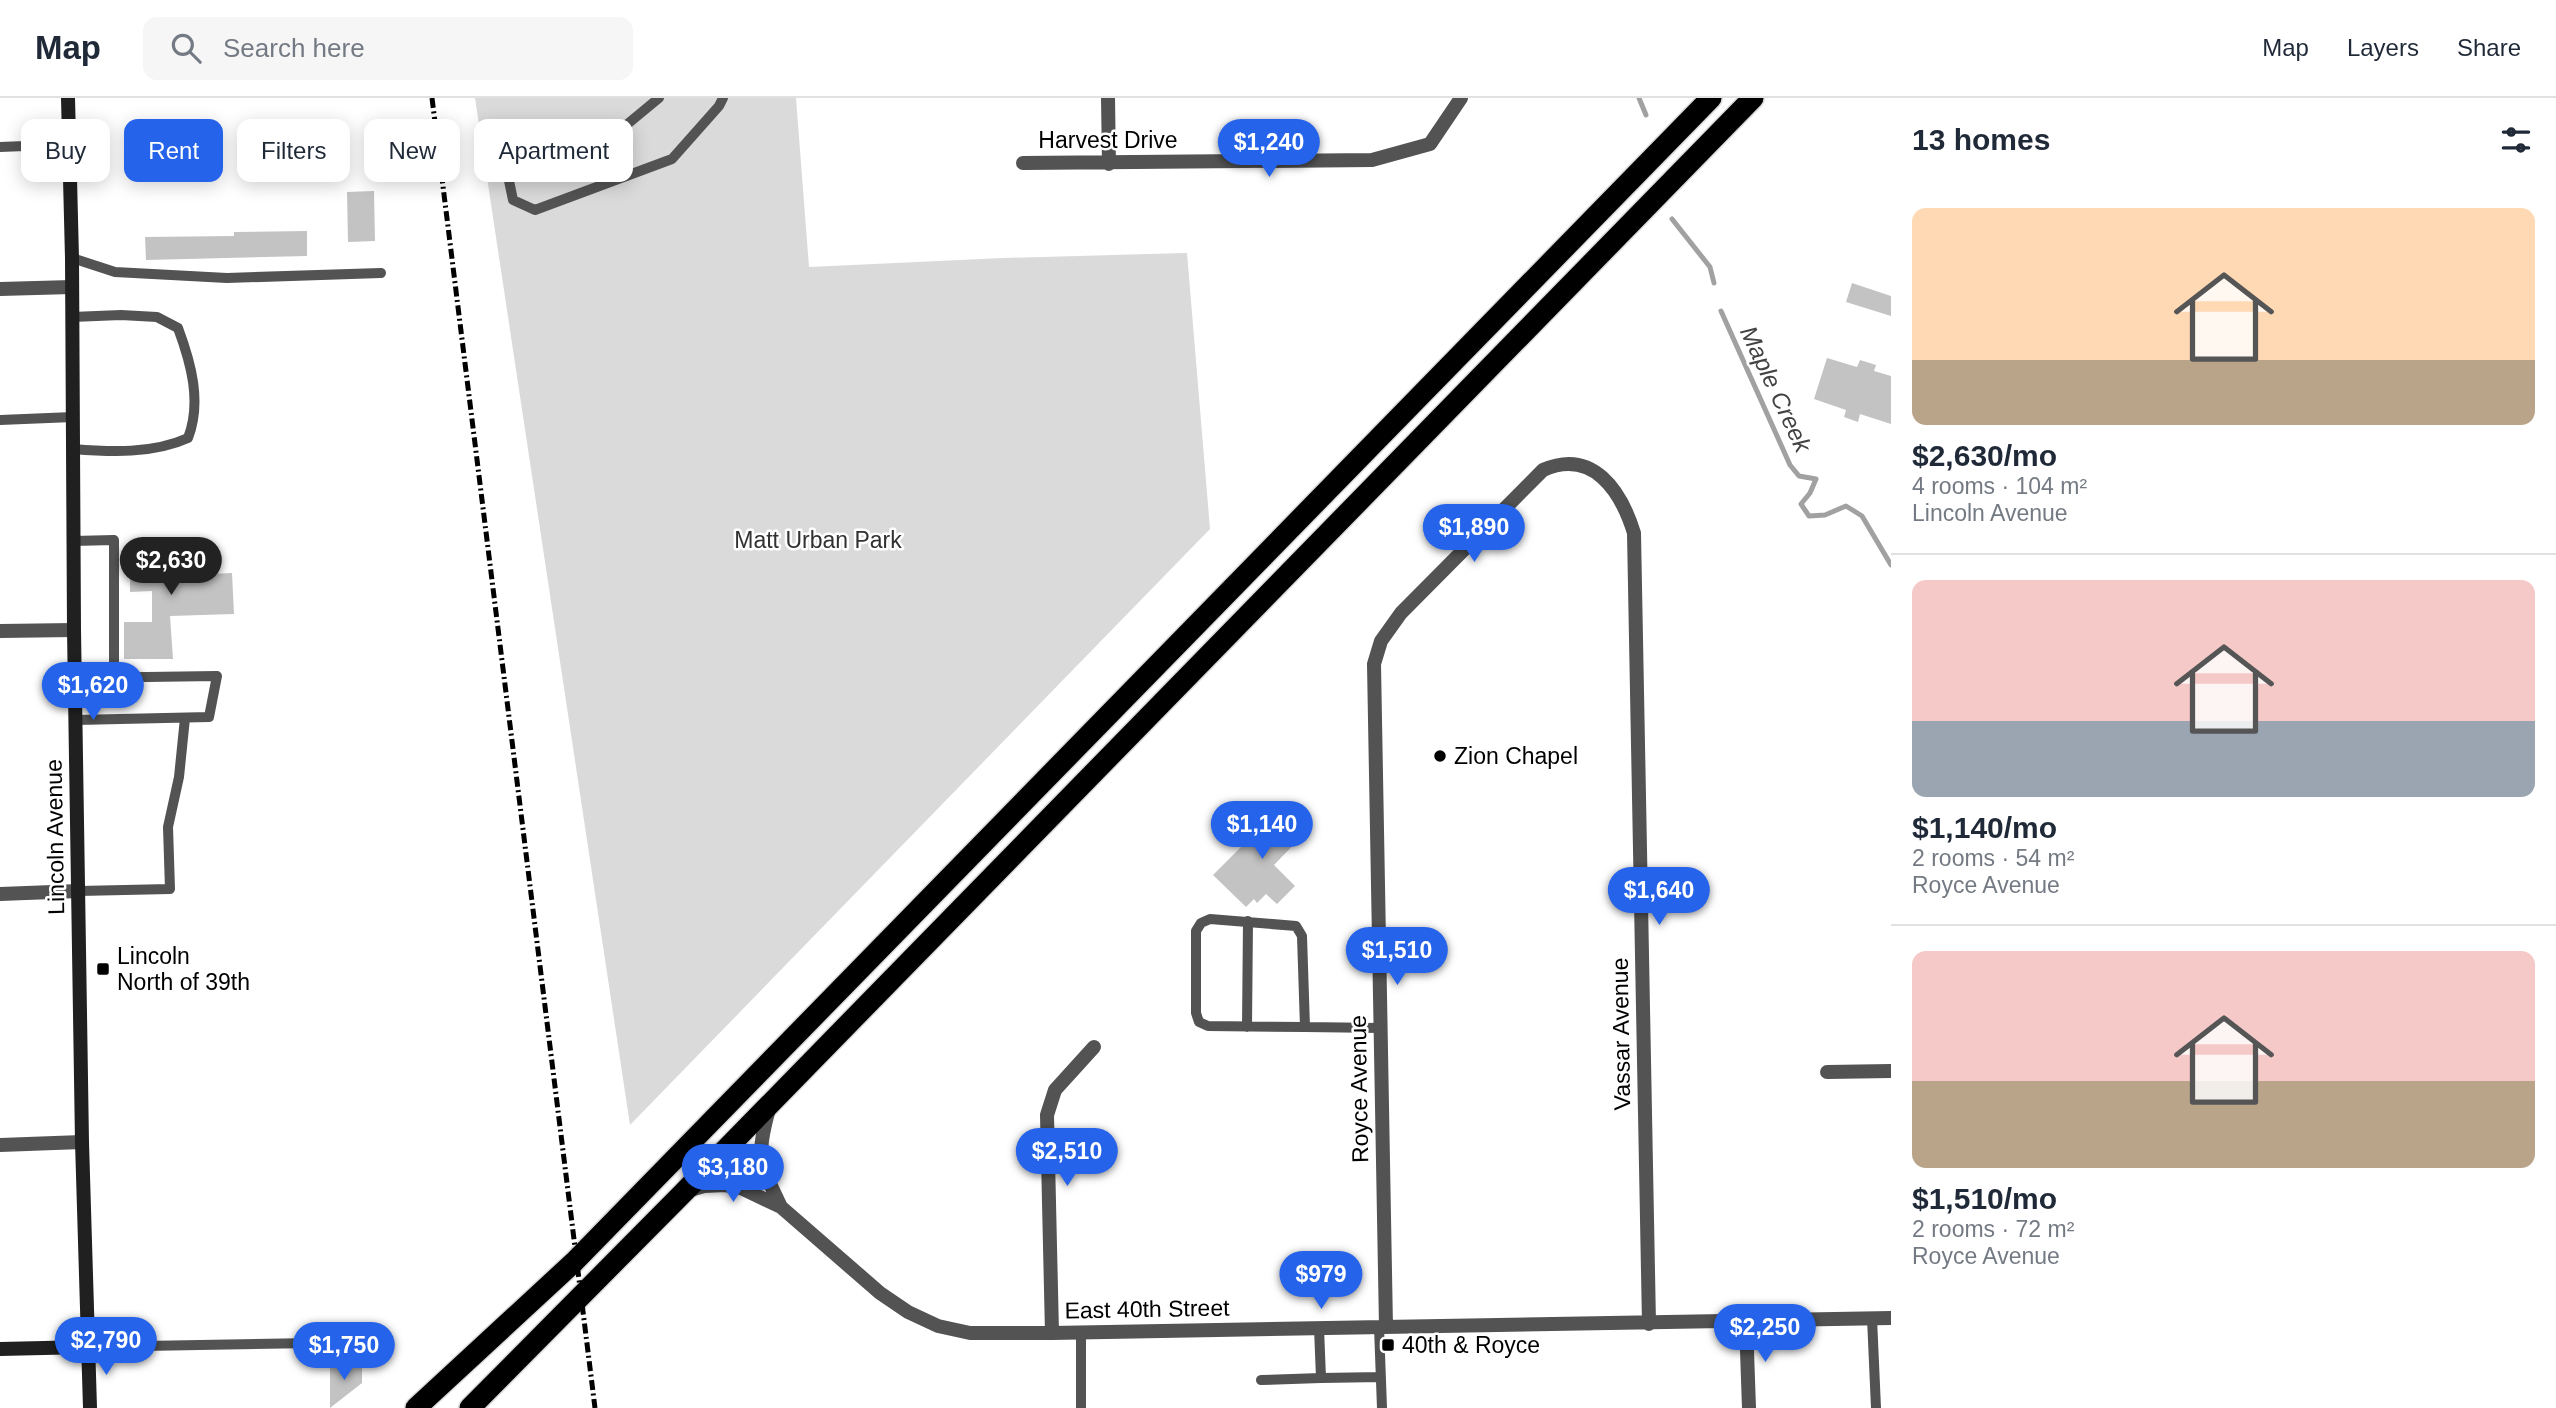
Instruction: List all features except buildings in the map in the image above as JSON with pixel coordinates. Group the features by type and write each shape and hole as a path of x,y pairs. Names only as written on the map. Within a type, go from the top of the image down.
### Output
{"highway":[{"path":"416,1408 574,1262 1711,98"},
{"path":"470,1408 1753,98"}],"main road":[{"name":"Lincoln Avenue","path":"68,98 69,119"},
{"name":"Lincoln Avenue","path":"70,182 82,1142 90,1408"},
{"path":"0,1349 87,1347"}],"street":[{"path":"1108,98 1109,164"},
{"name":"Harvest Drive","path":"1023,163 1372,160 1430,144 1461,98"},
{"path":"0,289 72,287"},
{"name":"Vassar Avenue","path":"1381,641 1401,612 1543,470 1578,464 1607,481 1623,502 1634,533 1649,1324"},
{"path":"0,631 74,630"},
{"name":"Royce Avenue","path":"1381,641 1374,664 1373,683 1381,1028 1383,1327"},
{"path":"0,894 79,891"},
{"path":"1052,1333 1047,1115 1055,1090 1094,1047"},
{"path":"1827,1072 1891,1070"},
{"path":"770,1104 761,1137 760,1155 761,1164 781,1207"},
{"path":"0,1144 82,1142"},
{"path":"684,1192 704,1186 725,1185 741,1188 781,1207"},
{"name":"East 40th Street","path":"781,1207 880,1293 908,1312 946,1328 970,1333 1891,1318"},
{"path":"1746,1322 1749,1408"}],"lane":[{"path":"659,98 619,131 518,162 508,176 513,200 535,211 672,159 723,98"},
{"path":"0,147 21,146"},
{"path":"72,258 115,272 227,278 382,273"},
{"path":"72,317 157,317 178,328 195,384 193,425 188,438 155,447 110,452 73,449"},
{"path":"0,420 73,417"},
{"path":"73,541 114,540 114,678"},
{"path":"75,678 217,676 209,717 76,720"},
{"path":"79,891 170,889 168,827 179,777 185,718"},
{"path":"1305,1027 1302,936 1296,926 1210,919 1201,923 1196,931 1196,1013 1199,1022 1208,1026 1381,1028"},
{"path":"1247,1027 1248,921"},
{"path":"1872,1318 1876,1408"},
{"path":"1382,1408 1383,1327"},
{"path":"1319,1328 1321,1378"},
{"path":"1081,1333 1081,1408"},
{"path":"87,1347 372,1342"},
{"path":"1261,1380 1381,1377"}],"green space":[{"name":"Matt Urban Park","path":"475,98 796,98 809,267 1187,253 1210,529 630,1125 488,182 633,182 633,119 478,119"}],"waterway":[{"name":"Maple Creek","path":"1639,98 1646,115"},
{"name":"Maple Creek","path":"1672,219 1710,267 1714,283"},
{"name":"Maple Creek","path":"1721,311 1790,465 1799,476 1816,479 1801,504 1809,516 1825,515 1846,506 1862,516 1891,565"}],"railway":[{"path":"432,98 595,1408"}],"place":[{"name":"Zion Chapel","path":"1440,756"},
{"name":"Lincoln North of 39th","path":"103,969"},
{"name":"40th & Royce","path":"1388,1345"}]}
